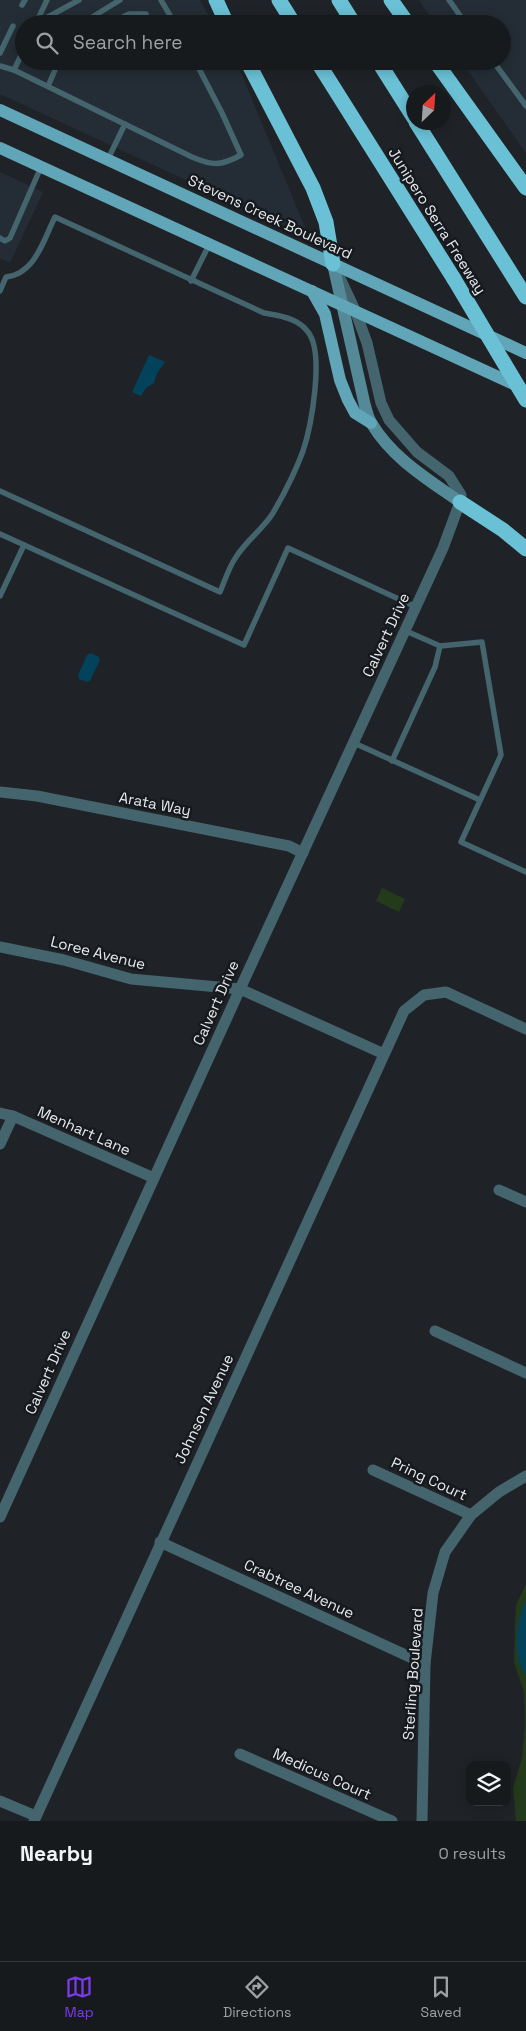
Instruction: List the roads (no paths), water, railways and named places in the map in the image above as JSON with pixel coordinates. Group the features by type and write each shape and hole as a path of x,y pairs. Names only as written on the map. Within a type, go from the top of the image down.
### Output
{"highway":[{"path":"216,0 223,15"},
{"path":"279,0 288,15"},
{"path":"340,0 349,15"},
{"path":"391,0 402,15"},
{"path":"252,70 316,196 326,222 333,264"},
{"name":"Junipero Serra Freeway","path":"323,70 454,279 526,400"},
{"path":"384,70 406,105"},
{"path":"441,70 526,188"},
{"path":"421,130 526,297"},
{"path":"460,502 503,530 526,549"}],"main road":[{"name":"Stevens Creek Boulevard","path":"0,110 526,353"},
{"path":"0,148 526,390"},
{"path":"333,264 365,406 371,423 395,453 422,476 460,502"},
{"path":"312,291 325,314 340,380 348,400 355,413 371,423"}],"street":[{"path":"333,264 355,310 367,343 381,403 389,420 418,452 449,476 461,495 460,502"},
{"name":"Calvert Drive","path":"0,1517 240,989 452,530 460,502"},
{"name":"Arata Way","path":"0,792 55,800 289,846 303,853"},
{"name":"Loree Avenue","path":"0,947 56,958 131,980 240,989 384,1054"},
{"name":"Johnson Avenue","path":"35,1819 404,1011 424,995 446,992 526,1029"},
{"name":"Menhart Lane","path":"0,1113 13,1116 154,1178"},
{"path":"0,1144 13,1116"},
{"path":"499,1190 526,1202"},
{"path":"435,1330 526,1373"},
{"name":"Pring Court","path":"373,1470 472,1515"},
{"name":"Sterling Boulevard","path":"422,1821 425,1664 433,1593 445,1552 472,1515 499,1492 526,1476"},
{"name":"Crabtree Avenue","path":"160,1542 425,1664"},
{"name":"Medicus Court","path":"240,1754 392,1821"},
{"path":"0,1801 35,1819"}],"lane":[{"path":"40,15 48,0"},
{"path":"51,15 79,0"},
{"path":"96,15 120,0"},
{"path":"162,0 170,15"},
{"path":"449,0 460,15"},
{"path":"127,15 146,14"},
{"path":"0,53 13,26"},
{"path":"0,66 14,70 210,164 226,163 240,156 222,113 200,70"},
{"path":"48,86 55,70"},
{"path":"500,70 526,106"},
{"path":"107,161 125,124"},
{"path":"0,238 6,240 10,238 41,167"},
{"path":"0,291 3,276 14,276 28,267 34,260 55,217 264,313 292,319 306,329 314,343 317,381 303,451 289,482 271,516 236,557 220,592 0,491"},
{"path":"192,281 209,244"},
{"path":"0,534 244,645 288,548 416,607"},
{"path":"0,596 24,545"},
{"path":"406,631 440,646 482,642 501,755 461,842 526,872"},
{"path":"392,760 435,666 440,646"},
{"path":"354,743 480,800"}],"water":[{"path":"149,355 165,362 157,373 154,383 146,388 141,396 132,392"},
{"path":"91,653 99,657 100,660 90,681 87,682 79,679 78,675 87,655"},
{"path":"526,1600 526,1676 518,1658 517,1638 520,1618"}]}
